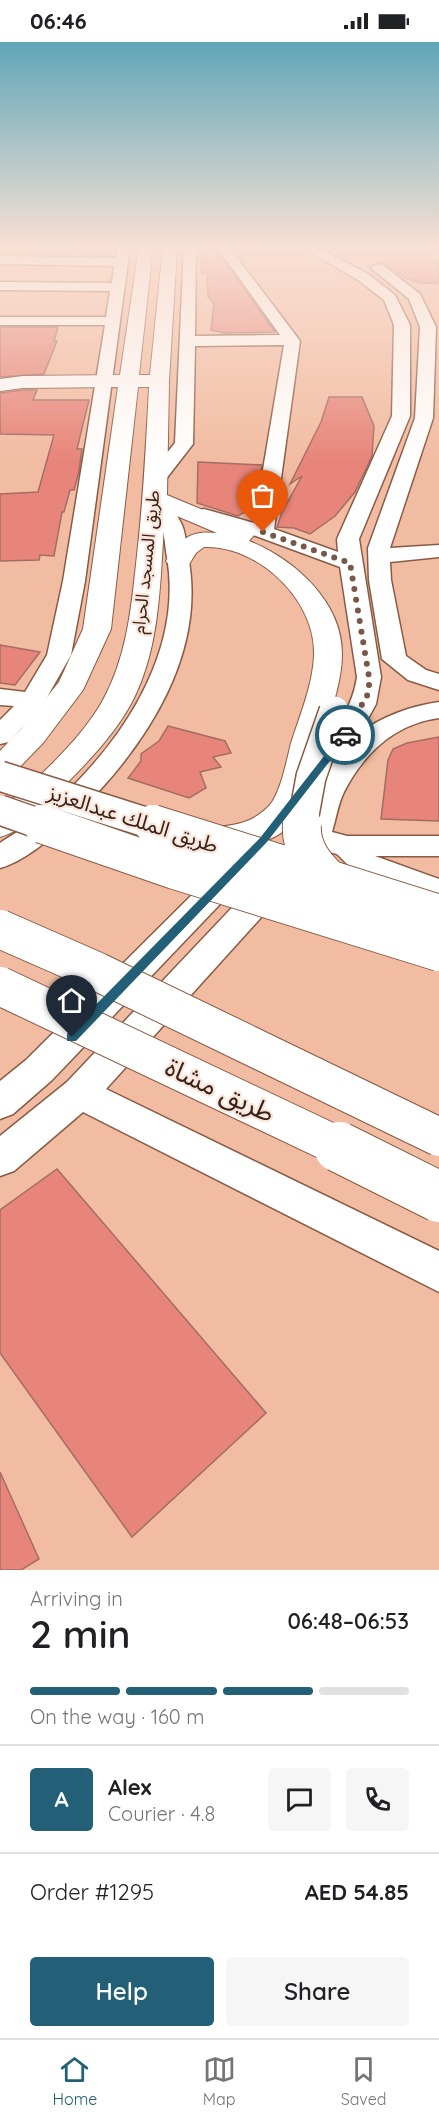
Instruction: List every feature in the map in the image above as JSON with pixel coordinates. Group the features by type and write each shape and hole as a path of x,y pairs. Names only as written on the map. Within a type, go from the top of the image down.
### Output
{"main road":[{"name":"طريق المسجد الحرام","path":"0,769 32,736 74,684 97,629 128,385 121,318"},
{"name":"طريق المسجد الحرام","path":"0,826 26,807 80,752 117,702 136,654 163,495 158,385 165,318"},
{"path":"0,385 23,382 104,385"},
{"path":"0,391 17,388 158,385"},
{"path":"163,495 271,549 293,571 330,599 343,630 347,657 340,694 319,753 304,809 302,841 313,863 330,880"},
{"path":"179,561 188,546 213,540 235,543 293,571 316,608 328,647 325,677 288,806 275,821 257,832 234,839 197,839"},
{"path":"77,560 105,561"},
{"name":"طريق الملك عبدالعزيز","path":"0,776 439,914"},
{"name":"طريق الملك عبدالعزيز","path":"0,810 175,870 439,952"},
{"path":"0,929 98,972 439,1137"},
{"name":"طريق مشاة","path":"0,986 398,1175 439,1197"}],"street":[{"path":"0,321 65,318"},
{"path":"0,736 33,701 59,655 77,560 104,385 120,318"},
{"path":"0,858 54,820 99,776 150,704 178,631 182,581 172,526 163,495 184,444 188,318"},
{"path":"263,532 291,340 275,318"},
{"path":"0,1103 39,1070 264,840 348,731 369,692 348,539 401,416 402,325 399,318"},
{"path":"165,325 187,333 291,340"},
{"path":"402,325 433,327 431,419 379,548 380,580 394,659 417,675 439,682"},
{"path":"163,495 350,563"},
{"path":"379,557 439,551"},
{"path":"365,655 378,670 398,684 439,699"},
{"path":"0,697 33,701"},
{"path":"0,1159 80,1093 315,838 330,792 365,742 386,726 425,712 439,710"},
{"path":"315,838 347,846 439,846"},
{"path":"347,846 367,866 439,890"},
{"path":"80,1093 439,1272"}],"building":[{"path":"212,318 265,318 275,332 225,333 211,330"},
{"path":"0,327 58,327 54,341 57,341 44,374 0,377"},
{"path":"37,390 33,400 89,400 77,449 82,449 79,471 74,490 70,490 64,512 62,512 54,556 40,555 39,560 0,561 0,494 38,492 54,435 0,434 0,393"},
{"path":"329,397 362,397 374,426 372,456 355,492 335,516 310,534 294,528 277,527 282,512 302,476 290,484 321,422"},
{"path":"198,462 262,465 255,506 238,516 197,503"},
{"path":"0,645 40,652 15,685 0,683"},
{"path":"168,726 225,741 231,753 213,757 221,767 200,772 206,788 189,798 128,778 141,761 141,754 159,741"},
{"path":"439,737 439,821 381,819 388,760 393,749 407,743"},
{"path":"57,1169 266,1413 132,1537 0,1353 0,1210"},
{"path":"0,1472 39,1559 21,1570 0,1570"}],"way so far":[{"path":"263,532 350,563 369,677 369,692 345,735"}],"route":[{"path":"72,1037 264,840 345,735"}]}
